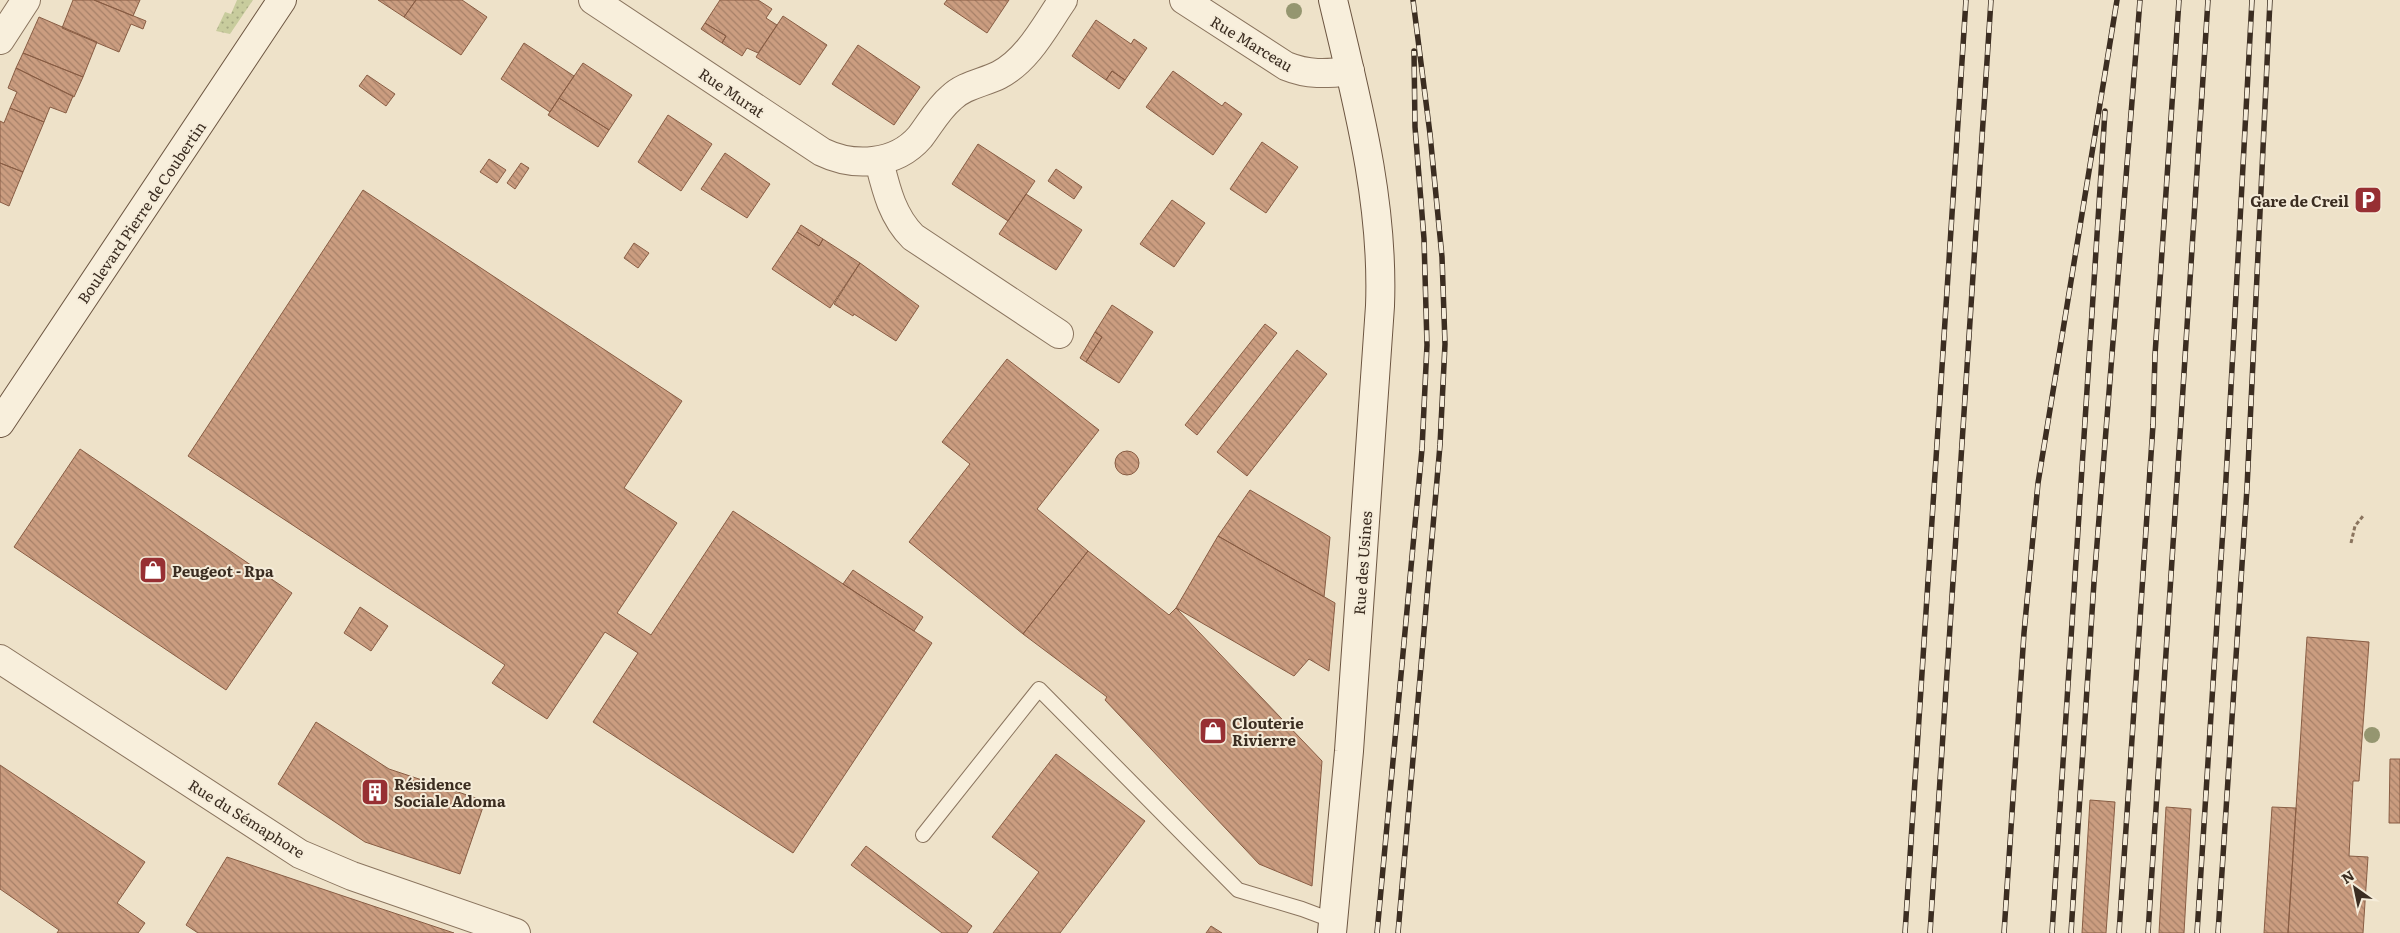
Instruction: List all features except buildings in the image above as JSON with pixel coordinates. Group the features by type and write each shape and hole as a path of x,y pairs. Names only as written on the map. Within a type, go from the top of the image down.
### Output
{"street":[{"path":"0,40 26,0"},
{"name":"Boulevard Pierre de Coubertin","path":"3,412 282,0"},
{"name":"Rue Murat","path":"593,0 822,152 836,159 850,162 878,161 909,147 919,138 951,97 962,90 999,75 1019,60 1063,0"},
{"name":"Rue Marceau","path":"1184,0 1286,66 1302,72 1319,75 1350,71"},
{"path":"1333,0 1350,71"},
{"name":"Rue des Usines","path":"1333,927 1349,752 1380,306 1381,252 1374,192 1366,142 1350,71"},
{"path":"878,161 895,213 902,226 914,237 1059,334"},
{"name":"Rue du Sémaphore","path":"0,659 300,854 352,876 516,933"}],"lane":[{"path":"923,835 1039,689 1238,890 1302,909 1333,927"}],"path":[{"path":"2351,543 2356,526 2363,516"}],"green space":[{"path":"237,0 253,0 230,34 216,31 225,12 231,14"}],"railway":[{"path":"1398,933 1440,445 1445,344 1442,257 1430,134 1413,0"},
{"path":"1905,933 1966,0"},
{"path":"1930,933 1991,0"},
{"path":"2004,933 2024,633 2038,483 2117,0"},
{"path":"2071,933 2094,582 2140,0"},
{"path":"2119,933 2179,0"},
{"path":"2148,933 2208,0"},
{"path":"2197,933 2225,497 2252,0"},
{"path":"2218,933 2247,488 2270,0"},
{"path":"1377,933 1422,449 1427,345 1424,239 1415,127 1414,51"},
{"path":"2052,933 2105,111"}],"place":[{"name":"Gare de Creil","path":"2368,200"},
{"name":"Peugeot - Rpa","path":"153,570"},
{"name":"Clouterie Rivierre","path":"1213,731"},
{"name":"Résidence Sociale Adoma","path":"375,792"}]}
